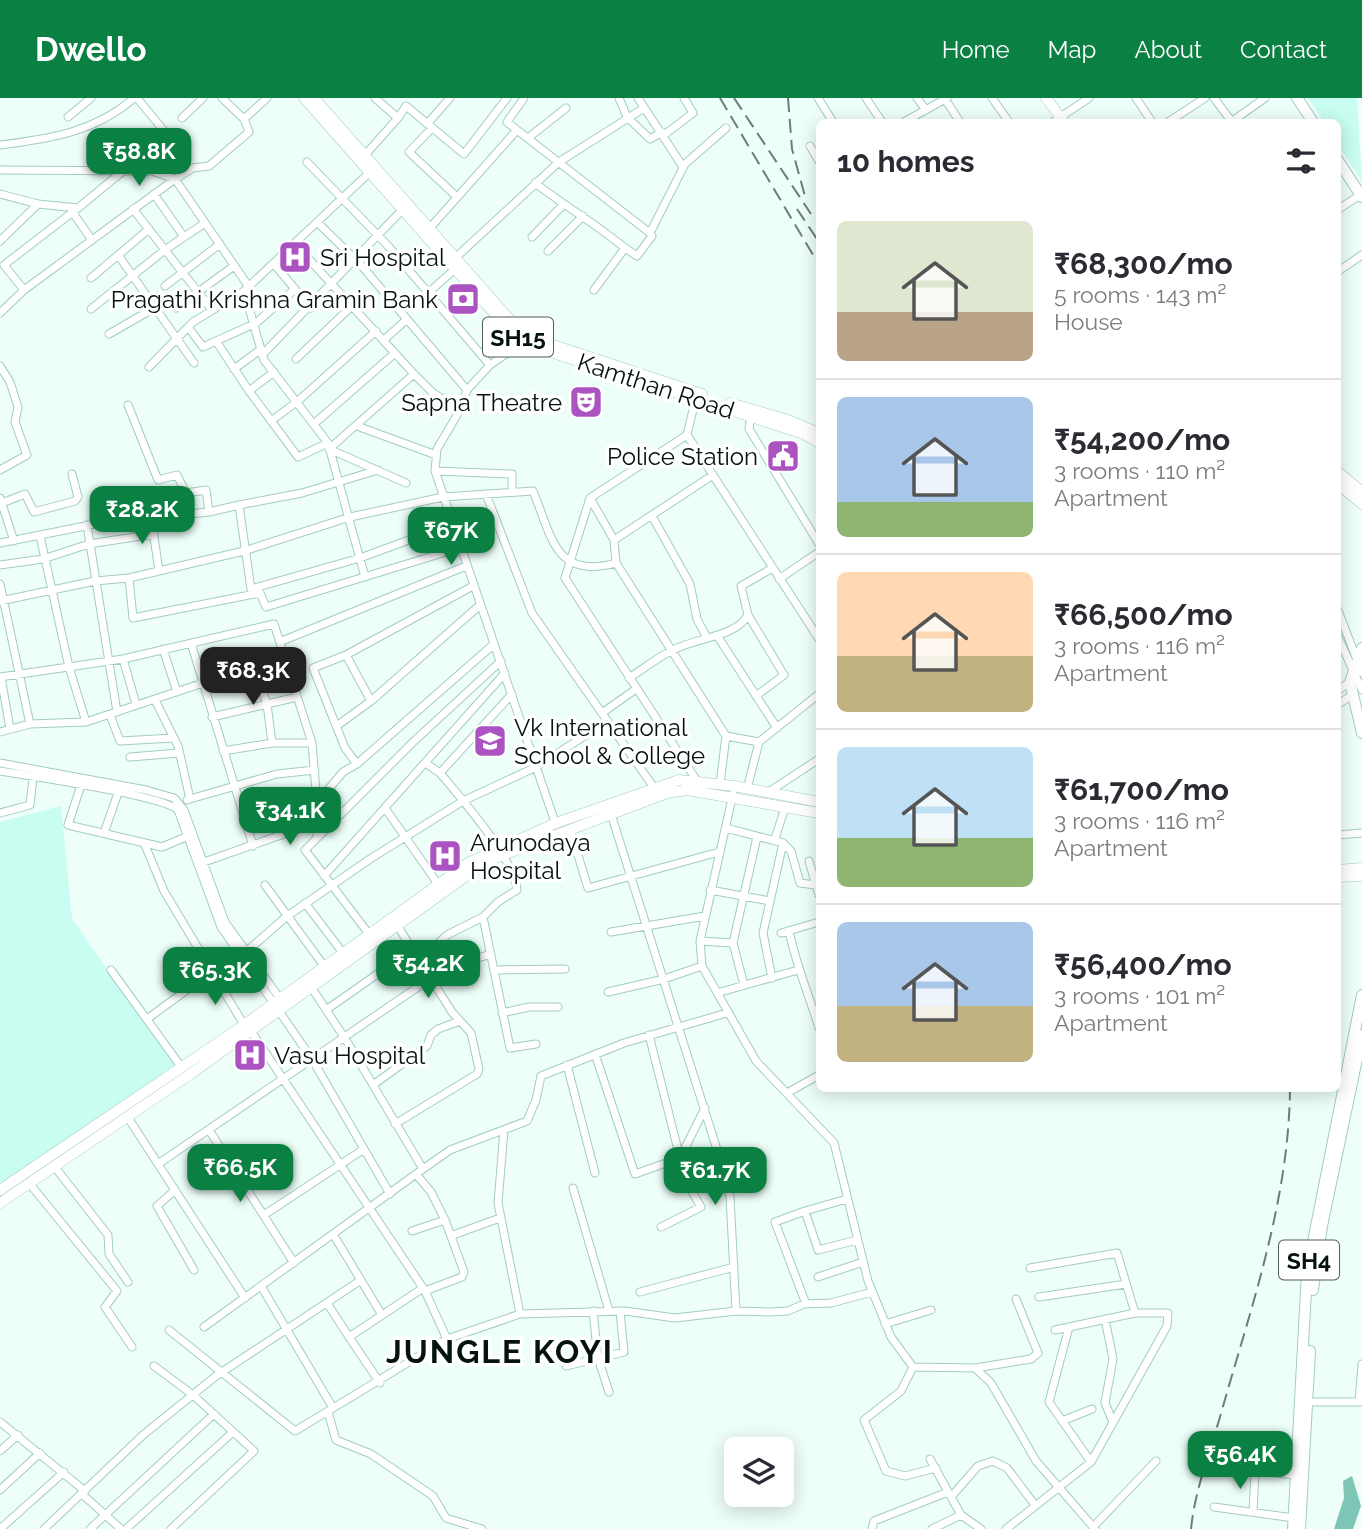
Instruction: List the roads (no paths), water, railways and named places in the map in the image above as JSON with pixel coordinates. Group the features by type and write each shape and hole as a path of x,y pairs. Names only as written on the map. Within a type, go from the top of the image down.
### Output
{"highway":[{"path":"1297,98 1311,119"},
{"path":"1341,165 1361,196"},
{"path":"1362,649 1356,673 1362,733"},
{"name":"SH4","path":"1300,1529 1309,1261 1362,995"},
{"name":"SH4","path":"1293,1523 1314,1273 1362,1035"}],"main road":[{"name":"Kamthan Road","path":"304,98 370,172 429,229 453,264"},
{"name":"Kamthan Road","path":"314,98 365,155 453,264 521,335 595,363 816,432"},
{"path":"1046,98 1058,119"},
{"name":"Kamthan Road","path":"752,413 816,441"},
{"path":"1341,474 1362,492"},
{"path":"1341,486 1362,504"},
{"path":"557,828 570,829 611,814 679,780 734,786 816,801"},
{"path":"0,1203 127,1116 279,1005 324,966 471,861 657,791 687,790 816,812"},
{"path":"279,1005 311,987 500,851"},
{"path":"1341,870 1362,868"},
{"path":"1341,877 1362,876"},
{"path":"0,1190 182,1068 248,1028"}],"street":[{"path":"68,117 92,98"},
{"path":"182,118 203,98"},
{"path":"0,313 24,290 175,178 191,169 209,166 235,146 249,132 244,119 222,98"},
{"path":"244,119 267,98"},
{"path":"375,98 398,118"},
{"path":"450,98 409,152 457,197"},
{"path":"365,155 407,106 464,154 507,98"},
{"path":"524,98 507,122 650,233"},
{"path":"619,98 627,117 650,139 663,134 693,113 684,98"},
{"path":"638,98 683,167"},
{"path":"818,98 831,119"},
{"path":"866,98 880,119"},
{"path":"917,98 926,110"},
{"path":"992,98 1007,119"},
{"path":"1062,119 1089,98"},
{"path":"1136,98 1150,119"},
{"path":"1173,119 1205,98"},
{"path":"1214,98 1229,119"},
{"path":"1235,119 1265,98"},
{"path":"0,145 53,139 82,130 132,99 165,132"},
{"path":"910,119 946,99 958,119"},
{"path":"528,138 566,108"},
{"path":"428,293 453,264 534,183 559,162 644,108"},
{"path":"534,183 637,256 652,236 650,233 683,167 726,128"},
{"path":"429,229 517,130"},
{"path":"810,146 816,156"},
{"path":"307,162 428,293 490,365"},
{"path":"0,170 152,171 175,178 220,244 246,289 261,352 315,423 329,446 365,578"},
{"path":"24,290 2,262 76,211 124,171"},
{"path":"149,367 188,327 246,289 370,172"},
{"path":"154,194 184,237"},
{"path":"1341,208 1361,196"},
{"path":"2,198 76,211"},
{"path":"0,241 38,204"},
{"path":"532,237 563,205"},
{"path":"234,369 261,352 311,308 334,284 353,258 405,207"},
{"path":"133,209 212,310"},
{"path":"76,211 92,240"},
{"path":"548,251 583,216"},
{"path":"317,222 407,318 467,390"},
{"path":"91,309 166,249 205,223"},
{"path":"90,278 149,229"},
{"path":"165,286 220,244"},
{"path":"295,244 414,374 433,393 460,410"},
{"path":"594,290 625,248"},
{"path":"1341,268 1362,254"},
{"path":"118,255 194,363"},
{"path":"274,264 311,308"},
{"path":"176,308 234,266"},
{"path":"188,327 203,347 256,323 295,289"},
{"path":"296,359 352,306"},
{"path":"109,334 156,307"},
{"path":"384,340 407,318"},
{"path":"271,421 298,401 376,331"},
{"path":"521,335 510,351 490,365 467,390 460,410 437,449 435,471 557,828"},
{"path":"216,341 298,457 329,446 357,426 414,374"},
{"path":"315,423 395,353"},
{"path":"0,366 10,382 18,407 15,424 27,455 0,470"},
{"path":"249,391 274,372"},
{"path":"697,396 687,435 590,498 565,578 697,781"},
{"path":"128,405 158,481 177,475 186,493 206,490 209,512"},
{"path":"752,413 749,429 816,539"},
{"path":"357,426 436,456"},
{"path":"687,435 771,569 816,634"},
{"path":"329,446 406,483"},
{"path":"0,543 87,525 209,512 302,493 378,470"},
{"path":"435,471 512,474 512,492"},
{"path":"14,541 1,500 25,494 34,512 77,500 72,474"},
{"path":"614,540 713,475"},
{"path":"2,601 95,581 129,578 244,551 350,517 443,497 512,492 533,491 558,549 568,562 591,569 616,563"},
{"path":"486,494 531,613 657,791"},
{"path":"590,498 614,540 616,563 726,736 720,784"},
{"path":"239,505 251,589 360,558 452,524"},
{"path":"652,516 690,583 695,614 706,636"},
{"path":"152,517 159,571"},
{"path":"87,525 120,741 174,738"},
{"path":"0,565 43,559 89,544 154,534"},
{"path":"40,536 69,667 86,722"},
{"path":"129,578 133,618 260,593 266,607 460,548"},
{"path":"779,579 816,554"},
{"path":"282,641 466,566"},
{"path":"756,696 784,675 748,615 741,586 771,569"},
{"path":"0,584 30,724"},
{"path":"357,764 345,747 313,668 346,655 473,586"},
{"path":"338,725 372,701 480,605"},
{"path":"629,678 672,650 706,636 719,637 743,623 748,615"},
{"path":"1341,622 1356,673"},
{"path":"10,729 1,677 123,659 273,624 282,641 284,656 313,743 317,837"},
{"path":"719,637 777,728"},
{"path":"191,643 253,846"},
{"path":"1341,643 1356,673"},
{"path":"247,826 316,805 343,772 357,764 494,644"},
{"path":"163,649 177,692"},
{"path":"346,655 372,701"},
{"path":"0,732 30,724 86,722 284,656"},
{"path":"123,659 136,704"},
{"path":"369,934 305,850 412,743 501,661"},
{"path":"254,667 267,704 272,743"},
{"path":"324,876 427,764 505,673"},
{"path":"1341,687 1356,673"},
{"path":"602,713 636,689"},
{"path":"1341,703 1357,693"},
{"path":"440,773 512,694"},
{"path":"747,789 759,742 816,696"},
{"path":"212,717 297,697"},
{"path":"155,701 174,738 190,799"},
{"path":"246,953 286,917 330,885 463,801 536,767 607,721"},
{"path":"726,736 759,742"},
{"path":"223,751 272,743 313,743"},
{"path":"130,757 179,753"},
{"path":"767,793 816,761"},
{"path":"0,763 122,784 171,797 180,803 225,922 312,1059 390,1194"},
{"path":"421,959 447,935 483,917 498,902 517,890 500,851 440,773 427,764"},
{"path":"180,803 277,774 315,770"},
{"path":"0,771 172,805 180,814 221,927 279,1005"},
{"path":"0,813 30,804 33,777"},
{"path":"81,785 68,825 162,847 188,836"},
{"path":"734,786 700,941 702,965 756,1061 834,1143 872,1292 891,1337 913,1367"},
{"path":"104,834 118,793"},
{"path":"775,839 785,807"},
{"path":"385,808 438,884"},
{"path":"611,814 705,1108 730,1197 736,1311"},
{"path":"204,862 318,822"},
{"path":"726,828 783,843 791,851 800,883 816,885 809,861"},
{"path":"570,829 588,888 719,852"},
{"path":"1341,835 1362,833"},
{"path":"744,985 733,943 757,837"},
{"path":"772,978 762,933 783,843"},
{"path":"145,845 164,891 210,973 424,1290 447,1339"},
{"path":"265,885 324,966"},
{"path":"710,890 770,901"},
{"path":"306,903 343,953"},
{"path":"611,932 705,916"},
{"path":"483,917 510,1048 536,1044"},
{"path":"395,1124 479,1072 471,1033 460,1021 397,925"},
{"path":"816,925 785,932 816,1019"},
{"path":"700,941 733,943"},
{"path":"326,1010 413,949"},
{"path":"158,1164 345,1038 430,976 491,954"},
{"path":"608,992 664,979 702,965"},
{"path":"495,970 565,969"},
{"path":"111,970 182,1068"},
{"path":"717,993 799,970"},
{"path":"146,1019 210,973"},
{"path":"311,987 345,1038 395,1124 453,1235 465,1275 424,1290 349,1336"},
{"path":"502,1013 529,1007 558,1007"},
{"path":"204,1327 450,1150 527,1121 536,1100 541,1076 649,1035 727,1013"},
{"path":"373,1086 426,1046 431,1035 438,1029 460,1021"},
{"path":"649,1035 677,1159 701,1207 661,1227"},
{"path":"595,1054 634,1173 677,1159 705,1108"},
{"path":"567,1065 594,1173"},
{"path":"787,1093 816,1077"},
{"path":"127,1116 245,1298"},
{"path":"209,1130 294,1263"},
{"path":"504,1130 498,1185 500,1218 520,1314"},
{"path":"264,1215 364,1149"},
{"path":"54,1166 108,1235 109,1254 128,1282"},
{"path":"29,1183 117,1291 105,1306 132,1347"},
{"path":"573,1188 608,1311"},
{"path":"175,1190 157,1205 169,1231 194,1270"},
{"path":"806,1304 775,1222 847,1199"},
{"path":"805,1211 818,1250 857,1240"},
{"path":"453,1235 500,1218"},
{"path":"412,1231 444,1220"},
{"path":"333,1234 382,1315"},
{"path":"1030,1268 1117,1254 1135,1313"},
{"path":"818,1277 863,1262"},
{"path":"640,1292 734,1267"},
{"path":"44,1529 143,1435 222,1372 361,1280"},
{"path":"1039,1297 1126,1284"},
{"path":"261,1286 331,1410 335,1439 371,1454 433,1496 446,1518 482,1529"},
{"path":"169,1330 295,1432 447,1339 520,1314 620,1311 675,1318 736,1311 788,1311 806,1304 831,1303 872,1292"},
{"path":"913,1367 975,1368 1031,1359 1038,1353 1016,1299"},
{"path":"327,1303 380,1382"},
{"path":"885,1324 931,1310"},
{"path":"593,1311 598,1358 610,1392"},
{"path":"566,1366 624,1352 620,1311"},
{"path":"1006,1529 1091,1462 1167,1326 1168,1313 1135,1313 1055,1330"},
{"path":"1105,1320 1113,1359 1105,1403 1113,1422"},
{"path":"1069,1327 1049,1402 1091,1462"},
{"path":"1304,1402 1360,1402 1362,1364"},
{"path":"154,1366 193,1395 254,1451 171,1529"},
{"path":"913,1367 901,1391 864,1420 886,1471 905,1476 936,1468"},
{"path":"975,1368 990,1383 1036,1461 1094,1528 1157,1461"},
{"path":"1062,1421 1092,1409"},
{"path":"90,1529 214,1414"},
{"path":"0,1422 64,1472 123,1529 233,1432"},
{"path":"0,1451 18,1435"},
{"path":"0,1490 40,1453"},
{"path":"930,1459 961,1515 981,1529"},
{"path":"872,1529 874,1521 950,1494 978,1466 993,1461 1007,1468 1035,1505"},
{"path":"1220,1468 1296,1475"},
{"path":"1253,1512 1255,1471"},
{"path":"0,1529 64,1472"},
{"path":"1214,1507 1253,1512 1293,1523"},
{"path":"932,1529 961,1515"}],"railway":[{"path":"720,98 816,260"},
{"path":"734,98 811,214"},
{"path":"788,98 792,149 805,196"},
{"path":"797,209 816,238"},
{"path":"1191,1529 1200,1484 1267,1251 1283,1171 1290,1092"}],"place":[{"name":"Sri Hospital","path":"295,257"},
{"name":"Pragathi Krishna Gramin Bank","path":"463,299"},
{"name":"Sapna Theatre","path":"586,402"},
{"name":"Police Station","path":"783,456"},
{"name":"Vk International School & College","path":"490,741"},
{"name":"Arunodaya Hospital","path":"445,856"},
{"name":"Vasu Hospital","path":"250,1055"}],"district":[{"name":"JUNGLE KOYI","path":"500,1351"}]}
